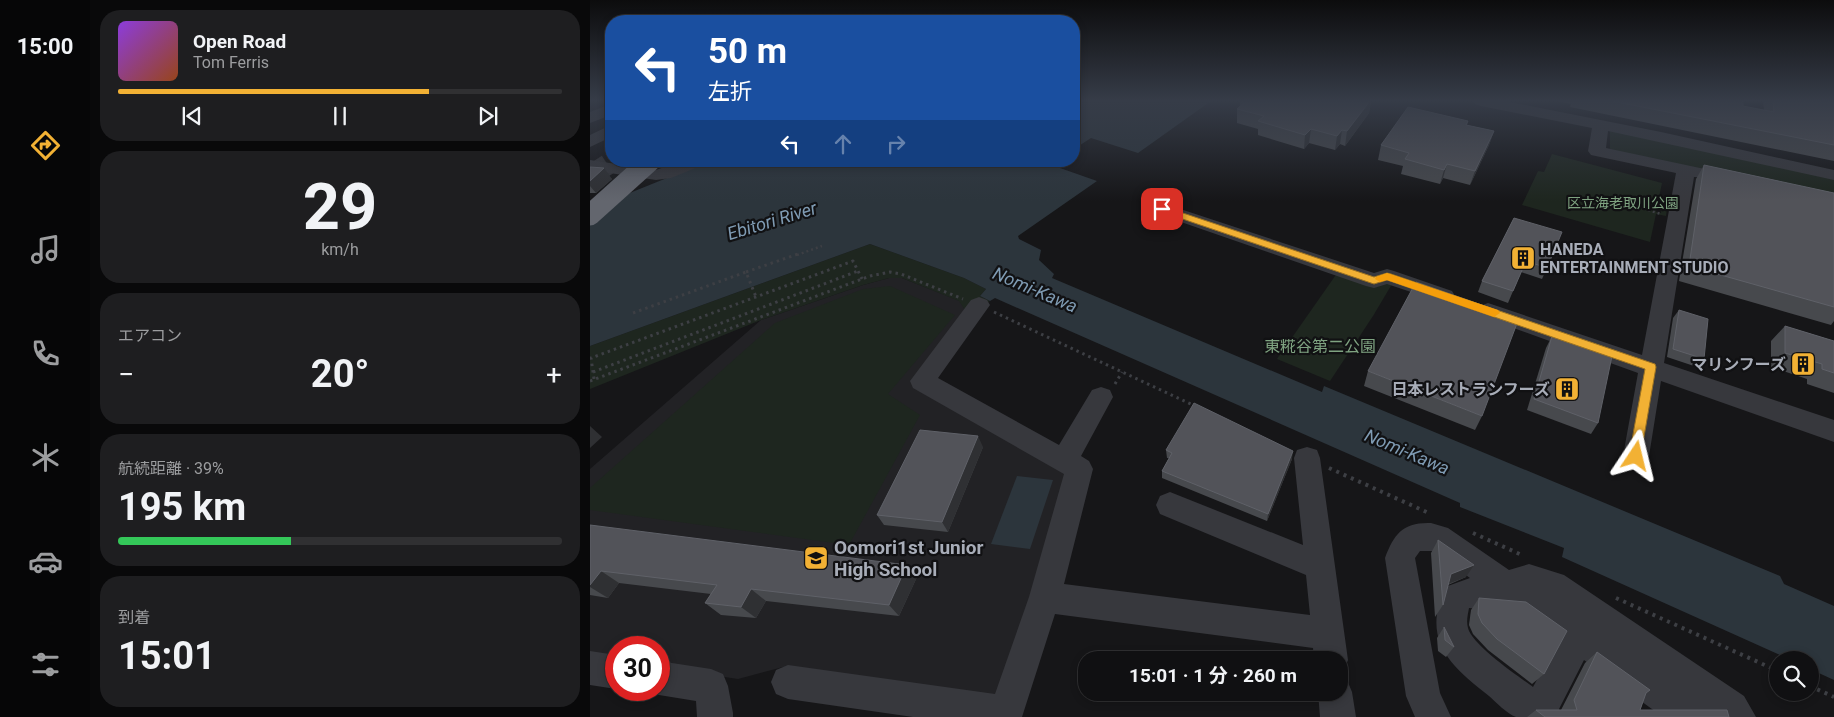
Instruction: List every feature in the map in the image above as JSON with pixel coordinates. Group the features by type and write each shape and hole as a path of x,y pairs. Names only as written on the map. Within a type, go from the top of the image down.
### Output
{"highway":[{"path":"590,215 643,167"}],"street":[{"path":"590,142 603,134"},
{"path":"1600,134 1597,150 1715,176"},
{"path":"1609,134 1774,160 1834,174"},
{"path":"590,165 656,175 665,174 682,167"},
{"path":"1636,456 1686,170"},
{"path":"1162,209 1374,281 1387,276 1834,431"},
{"path":"788,682 1006,713 1045,597 1079,469 922,381 979,306"},
{"path":"1064,461 1101,397"},
{"path":"1045,597 1329,647 1307,458"},
{"path":"1170,505 1319,566"},
{"path":"1433,717 1423,696 1400,558 1403,546 1412,539 1426,536 1438,538 1693,717"},
{"path":"1481,594 1530,579 1553,586 1732,708 1738,717"},
{"path":"1580,634 1542,714 1464,654 1454,638 1451,614 1456,598 1468,593 1508,595 1530,600 1580,634 1677,702 1686,717"},
{"path":"590,668 605,670"},
{"path":"670,680 710,686 716,712 715,717"},
{"path":"1336,701 1338,717"}],"path":[{"path":"633,313 822,246"},
{"path":"594,380 591,358 853,261 862,279"},
{"path":"593,372 858,271"},
{"path":"746,272 756,297"},
{"path":"1819,690 1834,697"}],"shaded area":[{"name":"Oomori1st Junior High School","path":"889,278 902,278 960,301 967,313 914,381 1070,469 997,700 783,667 738,679 670,669 670,636 605,636 605,659 590,657 590,469 761,320"}],"green space":[{"path":"1610,134 1640,134 1834,176 1834,201 1610,150"},
{"name":"区立海老取川公園","path":"1552,154 1662,183 1656,212 1661,213 1663,200 1668,201 1666,216 1656,214 1650,242 1522,205 1538,171 1544,172"},
{"path":"870,244 964,278 986,289 980,296 990,301 967,313 959,301 902,278 889,278 761,320 590,389 590,346"},
{"name":"東糀谷第二公園","path":"1340,269 1395,279 1330,381 1277,359"},
{"path":"890,286 955,315 888,394 920,415 849,545 590,510 590,488 775,323 863,289"}],"water":[{"path":"1080,134 1164,134 1138,153 1091,138 1080,145"},
{"path":"694,167 1060,167 1097,181 1018,236 1019,239 1041,250 1039,260 1054,274 1052,278 1322,392 1324,386 1780,576 1784,584 1834,606 1834,680 1819,673 1819,651 1771,651 1562,557 1564,548 1460,507 1460,503 995,298 990,301 980,296 986,289 964,278 870,244 590,346 590,209"},
{"path":"1017,476 1053,480 1030,549 991,544"}],"building":[{"path":"1388,134 1492,134 1475,171 1447,164 1444,170 1405,159 1409,153 1381,145"},
{"path":"1781,134 1834,134 1834,145"},
{"path":"1704,165 1834,193 1834,307 1689,266"},
{"path":"590,167 604,168 590,181"},
{"name":"HANEDA ENTERTAINMENT STUDIO","path":"1514,218 1562,232 1547,268 1526,261 1513,291 1482,281"},
{"path":"1416,282 1519,318 1482,416 1368,371"},
{"path":"1679,310 1708,319 1704,359 1673,349"},
{"path":"1785,326 1834,341 1834,373 1822,369 1822,364 1785,353"},
{"name":"日本レストランフーズ","path":"1552,336 1612,356 1598,423 1534,399"},
{"path":"1194,403 1293,451 1268,514 1162,471 1172,453 1166,450"},
{"path":"920,430 978,436 942,522 877,515"},
{"path":"590,525 907,565 889,605 751,589 741,607 705,603 717,585 601,571 590,585"},
{"path":"1438,540 1474,565 1451,574 1443,605"},
{"path":"1479,598 1526,602 1567,631 1544,674 1497,639 1482,623 1478,614"},
{"path":"1444,627 1454,647 1445,640"},
{"path":"1597,652 1650,690 1646,693 1640,710 1727,710 1729,717 1545,717 1536,710 1577,710 1574,700"}],"tunnel":[{"path":"590,176 605,166"}],"slow traffic":[{"path":"1380,279 1387,276 1494,313"}],"place":[{"name":"HANEDA ENTERTAINMENT STUDIO","path":"1523,258"},
{"name":"マリンフーズ","path":"1803,364"},
{"name":"日本レストランフーズ","path":"1567,389"},
{"name":"Oomori1st Junior High School","path":"816,558"}],"route":[{"path":"1162,209 1374,281 1387,276 1651,367 1636,456"}],"water label":[{"name":"Ebitori River","path":"772,221"},
{"name":"Nomi-Kawa","path":"1035,290"},
{"name":"Nomi-Kawa","path":"1407,452"}]}
